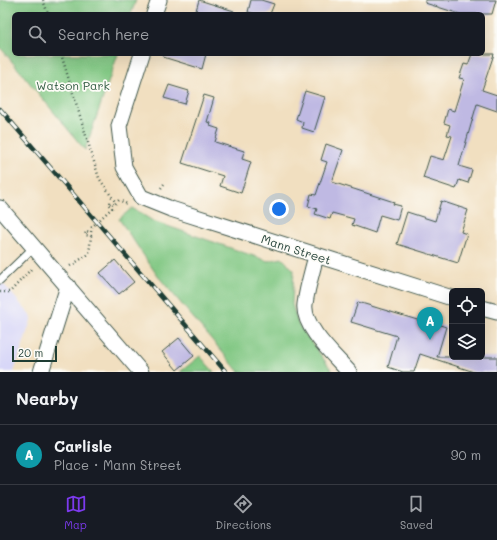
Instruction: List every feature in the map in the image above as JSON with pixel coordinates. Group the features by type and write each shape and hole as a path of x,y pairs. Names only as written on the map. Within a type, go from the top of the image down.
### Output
{"street":[{"path":"155,12 158,0"},
{"name":"Mann Street","path":"141,56 119,126 124,167 141,197 160,206 449,297"},
{"path":"0,208 141,372"},
{"path":"316,256 305,305 306,319 320,339 349,372"},
{"path":"41,372 68,286"},
{"path":"485,309 497,312"}],"lane":[{"path":"0,280 33,248"}],"path":[{"path":"43,0 47,12"},
{"path":"62,56 99,178 117,203 114,205 111,202 108,204 112,208 92,227 91,232 86,230 85,235 91,236 89,254 71,267 67,262"},
{"path":"161,188 164,184"},
{"path":"0,292 10,292 34,266"}],"shaded area":[{"path":"0,280 32,317 14,372 0,372"}],"green space":[{"name":"Watson Park","path":"0,0 136,0 132,12 12,12 12,56 117,56 85,150 0,47"},
{"path":"132,208 153,221 268,261 282,258 294,270 292,304 298,324 333,372 239,372 157,275 119,219"},
{"path":"200,356 214,372 180,372"}],"building":[{"path":"199,0 234,11 234,12 196,12"},
{"path":"251,0 261,0 274,4 271,12 248,12"},
{"path":"425,0 496,0 492,14 485,14 485,12 454,12 425,3"},
{"path":"485,54 494,54 482,90 497,95 497,111 477,104 459,166 472,170 468,183 459,180 456,189 423,178 430,156 444,160 452,136 447,135 450,125 444,123 448,109 454,111 464,79 459,78 464,64 468,65 471,56 485,56"},
{"path":"163,56 205,56 202,69"},
{"path":"169,85 189,91 185,104 164,98"},
{"path":"305,91 325,97 314,132 302,128 303,122 296,119"},
{"path":"204,95 214,98 207,122 211,123 210,126 219,129 215,142 244,151 242,159 251,162 241,193 220,186 223,176 182,163"},
{"path":"326,144 343,150 332,182 394,202 393,204 401,206 397,220 380,215 375,233 352,225 354,219 332,213 330,219 315,214 317,209 308,206 311,194 316,195 327,162 321,160"},
{"path":"441,201 468,210 461,232 467,234 458,263 397,244 407,212 435,221"},
{"path":"115,260 134,282 119,294 100,273"},
{"path":"358,302 424,322 425,320 446,327 437,357 449,357 449,360 485,360 485,357 497,357 497,372 474,372 420,354 414,372 403,372 388,367 397,336 351,322"},
{"path":"179,338 194,356 177,370 162,352"}],"railway":[{"path":"0,109 226,372"}],"place":[{"name":"Carlisle","path":"430,340"}]}
